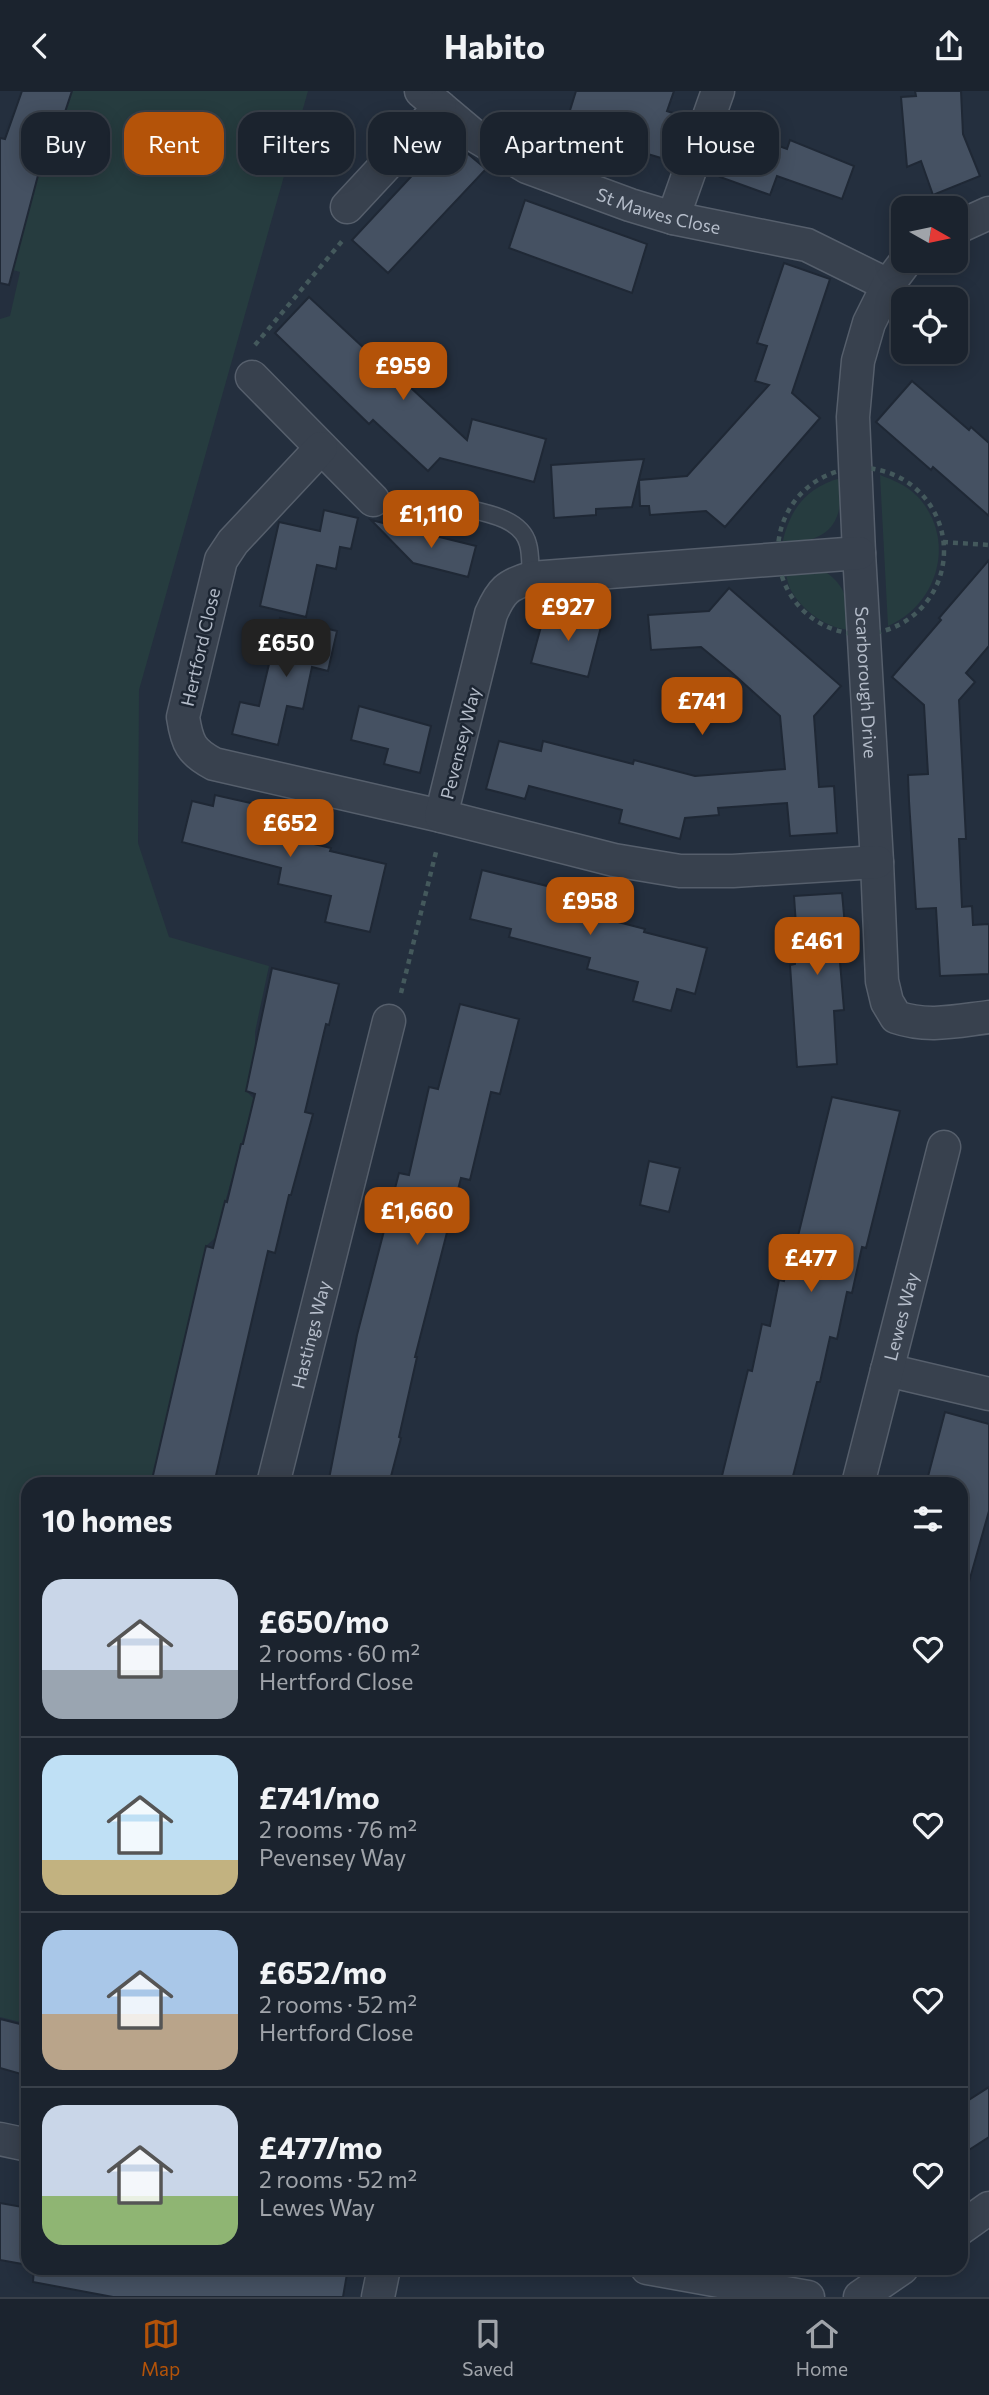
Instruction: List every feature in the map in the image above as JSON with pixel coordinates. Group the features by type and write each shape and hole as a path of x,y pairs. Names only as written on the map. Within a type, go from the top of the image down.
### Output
{"street":[{"path":"673,218 718,91"},
{"name":"St Mawes Close","path":"346,207 430,99 471,134 527,167 673,218 807,245 891,271"},
{"path":"968,223 989,213"},
{"name":"Scarborough Drive","path":"897,273 869,323 858,361 853,417 882,981 887,1002 896,1017 915,1024 989,1017"},
{"path":"252,377 373,500"},
{"name":"Hertford Close","path":"321,448 233,542 221,560 183,717 186,737 197,755 214,764 441,816"},
{"name":"Pevensey Way","path":"859,552 531,578 514,583 499,595 491,614 441,816 614,860 680,871 733,871 877,862"},
{"name":"Hastings Way","path":"275,1477 389,1021"},
{"name":"Lewes Way","path":"860,1477 944,1147"},
{"path":"887,1370 989,1394"},
{"path":"0,2139 21,2144"},
{"path":"968,2223 989,2208"},
{"path":"378,2297 383,2275"},
{"path":"686,2275 808,2297"},
{"path":"860,2297 892,2275"}],"lane":[{"path":"456,506 508,520 522,532 528,543 531,578"}],"path":[{"path":"252,377 249,352 344,241 335,231 346,207"},
{"path":"943,542 989,545"},
{"path":"389,1021 404,987 436,852 441,816"}],"green space":[{"path":"72,91 308,91 302,112 238,112 238,175 284,175 139,690 138,843 169,937 269,966 255,1032 255,1055 246,1091 254,1099 215,1238 206,1246 153,1477 21,1477 21,2022 0,2017 0,319 10,316 20,272 2,267 9,234 26,222 38,175 110,175 110,112 65,112"},
{"path":"880,475 904,486 917,496 937,531 939,550 937,569 920,602 906,616 888,626"},
{"path":"841,478 839,508 830,528 812,539 782,545 789,521 801,502 818,487"},
{"path":"823,570 842,589 850,630 825,623 809,612 792,592 785,571"}],"building":[{"path":"22,91 72,91 65,112 21,112 21,175 38,175 9,285 0,283 0,138 5,139"},
{"path":"576,91 674,91 667,111 670,112 662,112 661,158 648,154 648,112 569,112"},
{"path":"915,91 961,91 963,134 980,176 933,195 921,161 907,167 901,97 916,96"},
{"path":"790,140 854,166 842,199 777,176 770,195 720,177 779,175 779,146 787,149"},
{"path":"466,152 480,164 480,175 388,273 352,240 413,175 466,175"},
{"path":"525,200 647,244 632,293 509,248"},
{"path":"784,263 830,279 792,393 820,418 725,527 706,511 650,515 649,506 640,506 639,480 687,476 769,385 755,381 767,346 757,343"},
{"path":"309,297 467,440 472,419 546,439 534,482 440,458 428,471 373,420 369,424 275,333"},
{"path":"912,381 969,430 971,427 989,443 989,516 876,422"},
{"path":"644,459 632,507 596,509 596,515 554,518 551,465"},
{"path":"324,510 358,518 351,549 340,547 336,569 317,565 306,617 260,606 279,522 320,531"},
{"path":"371,520 476,546 468,577 413,563"},
{"path":"989,560 989,646 966,673 975,682 959,700 966,839 959,839 962,907 972,906 973,925 989,924 989,974 940,976 936,908 916,909 909,801 908,775 928,774 924,705 892,677"},
{"path":"729,588 841,686 814,716 819,787 834,786 837,833 790,836 787,803 718,808 719,815 685,818 680,839 619,823 622,810 529,786 525,799 486,789 499,741 541,751 543,741 633,764 634,760 695,776 785,769 780,716 730,671 701,647 651,650 648,615 709,611"},
{"path":"559,607 603,619 588,677 531,663 542,623 554,626"},
{"path":"280,618 337,631 328,671 312,667 303,709 287,706 278,745 232,734 240,702 259,706"},
{"path":"359,706 431,726 420,773 384,764 388,749 351,740"},
{"path":"215,795 268,807 263,828 285,833 284,837 386,864 370,932 325,922 331,896 278,884 281,868 182,842 192,801 213,806"},
{"path":"482,870 600,899 595,916 707,948 695,994 677,989 671,1011 633,1001 638,982 587,969 590,958 509,937 511,929 470,919"},
{"path":"842,893 846,937 838,938 844,1010 834,1011 837,1064 797,1067 790,965 795,964 794,941 797,940 794,896"},
{"path":"272,968 339,984 329,1025 326,1024 305,1112 313,1114 275,1253 268,1251 216,1477 153,1477 206,1246 213,1248 243,1144 255,1094 246,1091"},
{"path":"460,1004 519,1019 500,1094 491,1092 470,1180 461,1178 415,1357 399,1437 401,1438 391,1477 329,1477 357,1335 399,1173 409,1175 429,1087 438,1089"},
{"path":"832,1097 900,1111 866,1248 862,1247 852,1293 847,1292 837,1339 830,1337 793,1477 722,1477 748,1370 752,1371 762,1324 770,1326 779,1280 784,1281 794,1235 798,1236"},
{"path":"649,1161 680,1168 669,1212 640,1205"},
{"path":"945,1412 989,1424 989,1511 969,1582 968,1477 928,1477"},
{"path":"0,2019 21,2024 21,2074 0,2068"},
{"path":"989,2087 989,2137 968,2150 968,2100"},
{"path":"0,2203 21,2207 21,2264 0,2260"},
{"path":"34,2275 347,2275 343,2297 113,2297 33,2282"}]}
